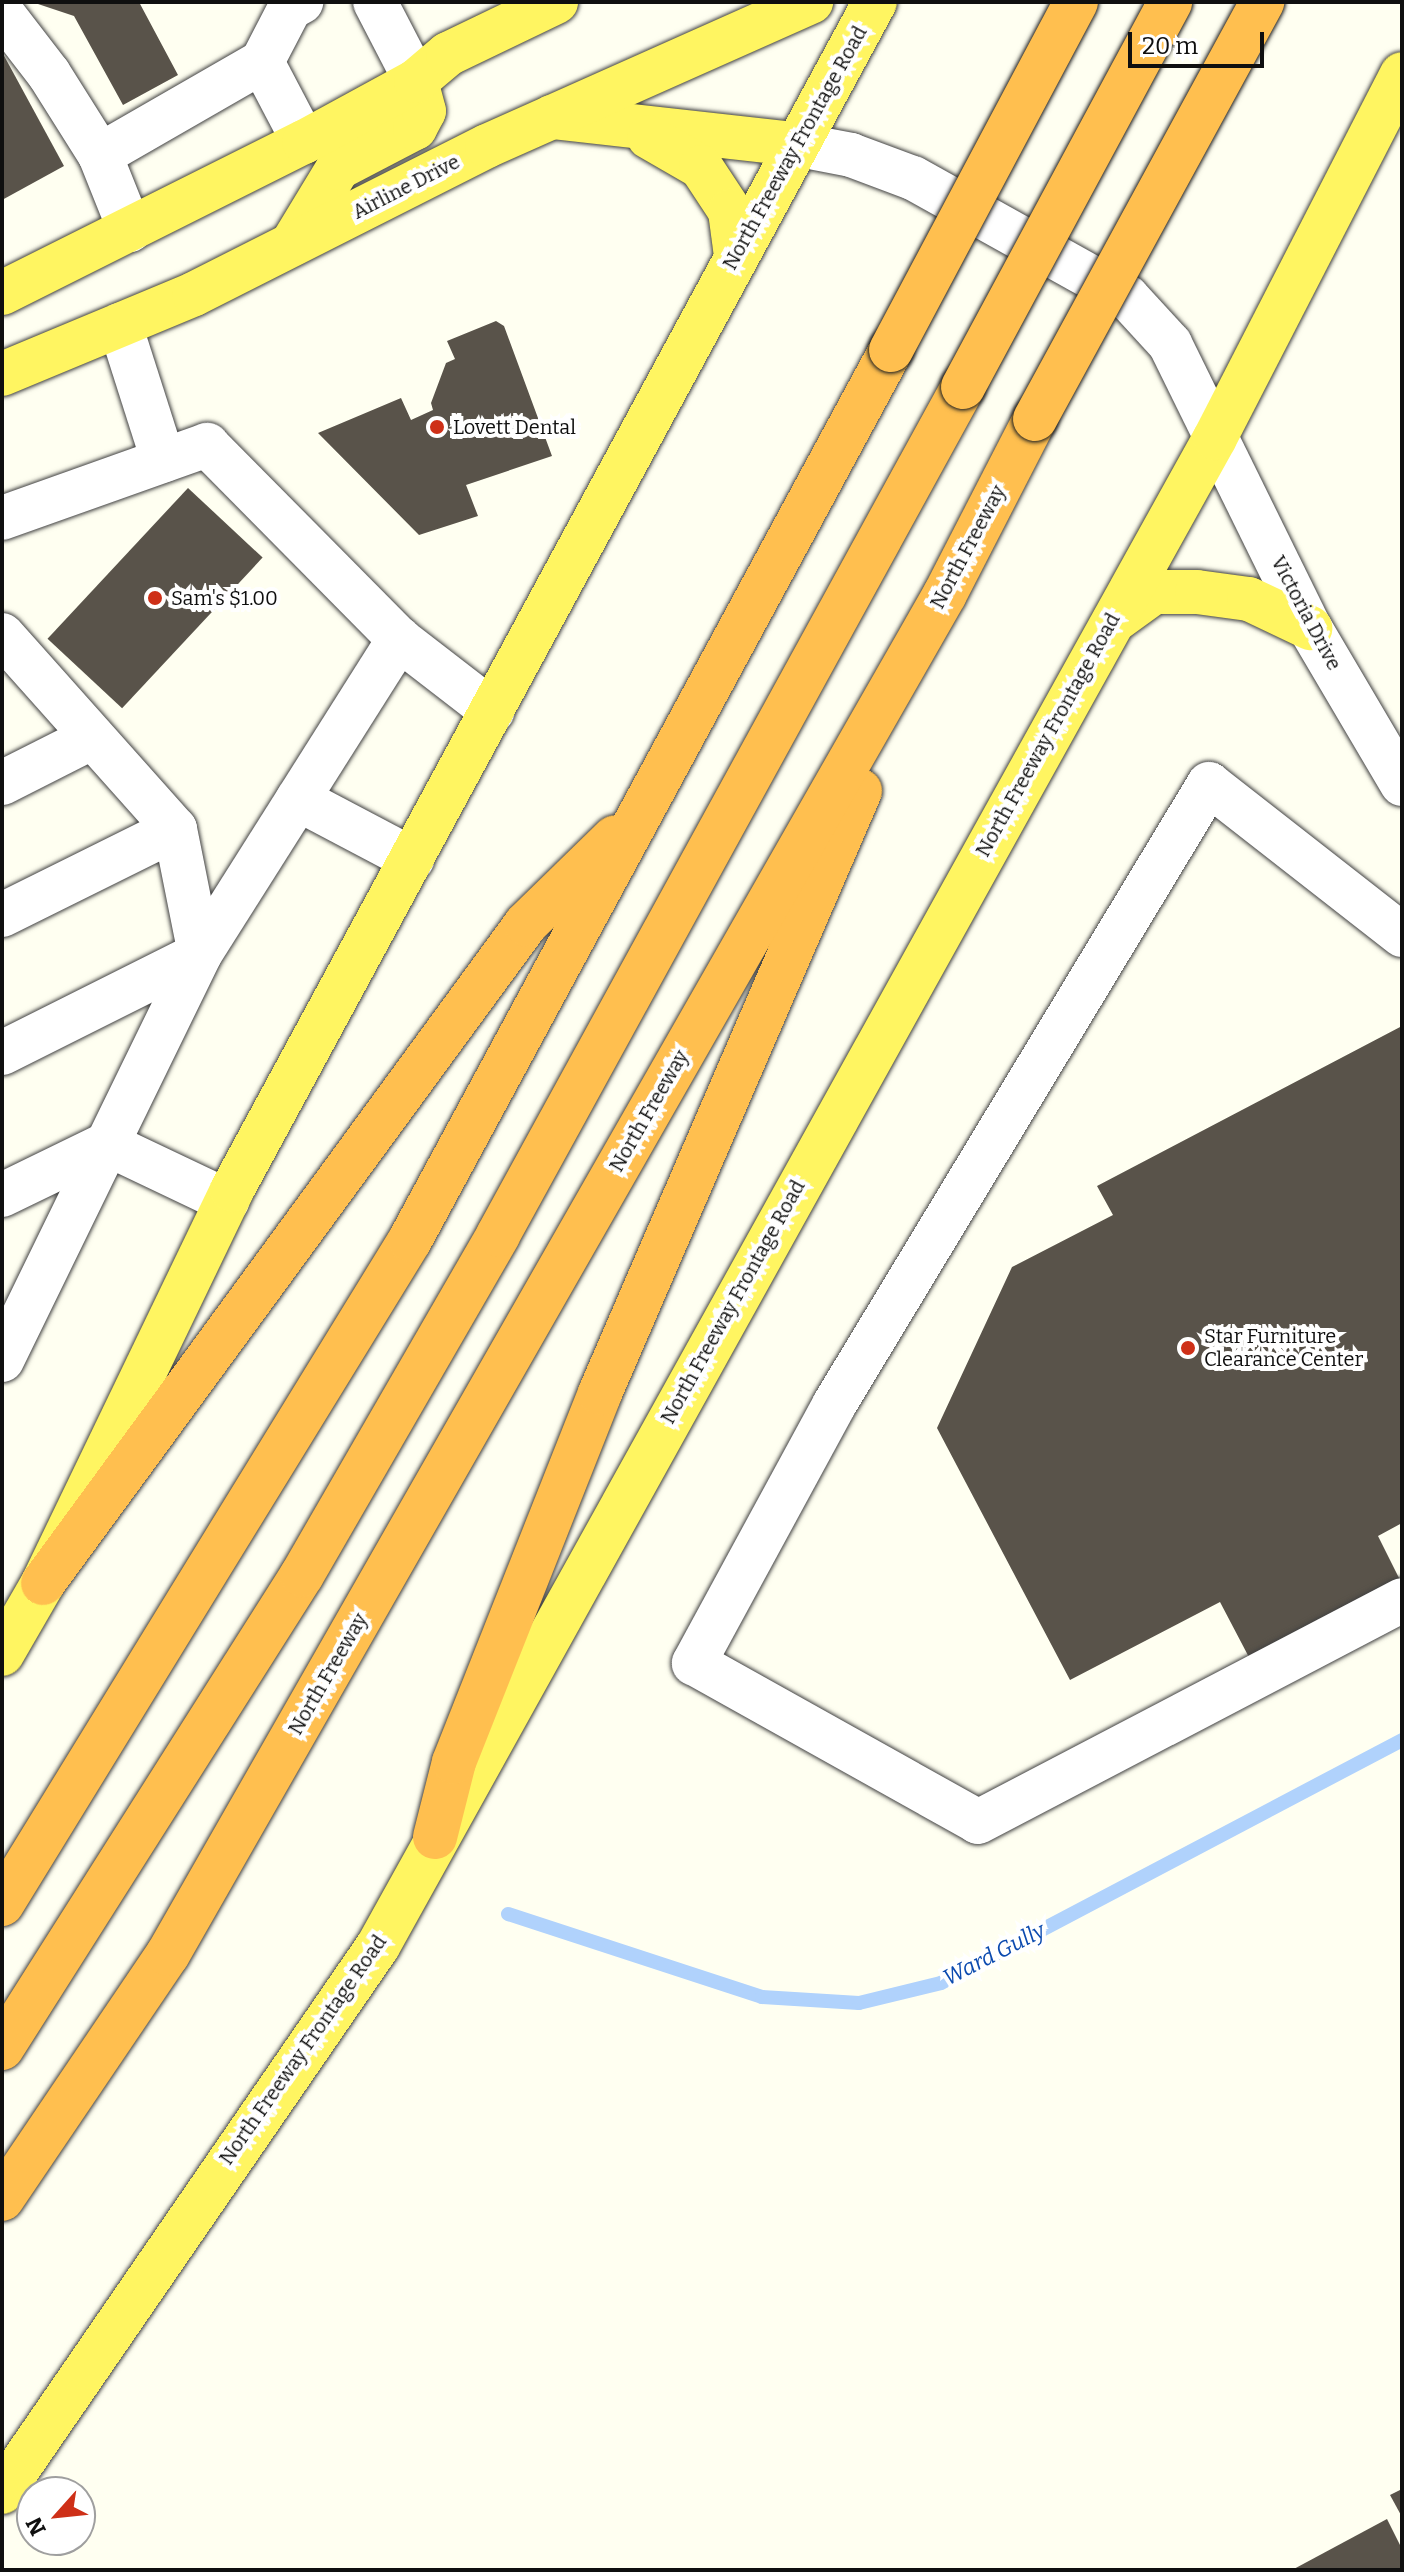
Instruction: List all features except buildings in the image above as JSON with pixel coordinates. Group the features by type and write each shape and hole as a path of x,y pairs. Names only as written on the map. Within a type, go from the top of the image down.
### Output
{"highway":[{"path":"2,1904 410,1240 648,805 1076,2"},
{"path":"2,2048 302,1575 498,1235 963,387 1170,2"},
{"name":"North Freeway","path":"2,2199 168,1954 945,594 1035,419 1262,2"},
{"path":"435,1837 454,1762 600,1393 945,594"},
{"path":"43,1583 526,924 648,805"}],"main road":[{"path":"2,293 304,142 416,81 448,54 556,2"},
{"name":"Airline Drive","path":"2,374 120,325 552,117 811,2"},
{"name":"North Freeway Frontage Road","path":"2,1654 43,1583 227,1201 794,144 875,2"},
{"name":"North Freeway Frontage Road","path":"2,2492 378,1946 435,1837 1215,438 1402,74"},
{"path":"292,244 338,168 415,128 424,111 416,81"},
{"path":"552,117 794,144"},
{"path":"633,128 701,167 730,211 736,256"},
{"path":"1109,625 1154,592 1249,599 1310,628"}],"street":[{"path":"100,155 262,62 290,8 301,2"},
{"path":"375,2 416,81"},
{"path":"2,13 49,74 100,155 130,230"},
{"path":"262,62 304,142"},
{"name":"Victoria Drive","path":"794,144 851,155 913,178 1127,297 1170,344 1310,628 1388,723 1402,784"},
{"path":"120,325 163,460"},
{"path":"2,518 207,445 399,639 492,711"},
{"path":"4,639 175,829 200,954"},
{"path":"2,1360 17,1312 107,1144 200,954 399,639"},
{"path":"2,783 91,738"},
{"path":"1402,935 1209,784 834,1405 694,1663 978,1822 1402,1600"},
{"path":"298,799 412,859"},
{"path":"2,915 175,829"},
{"path":"2,1053 200,954"},
{"path":"107,1144 227,1201"},
{"path":"2,1195 107,1144"}],"waterway":[{"name":"Ward Gully","path":"508,1914 762,1997 859,2003 941,1983 1402,1740"}],"place":[{"name":"Lovett Dental","path":"437,427"},
{"name":"Sam's $1.00","path":"155,598"},
{"name":"Star Furniture Clearance Center","path":"1188,1348"}]}
